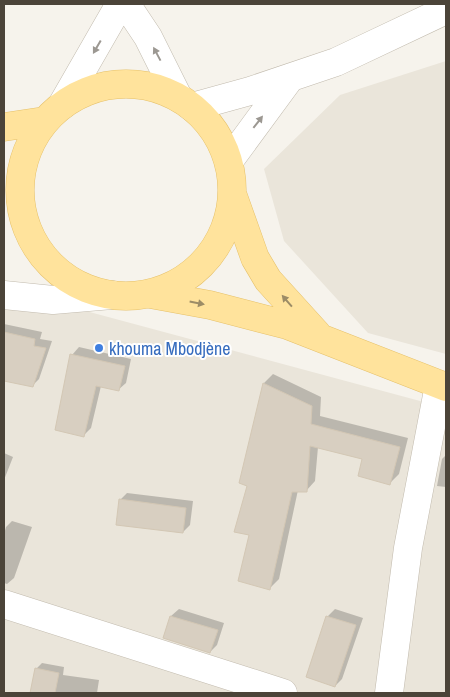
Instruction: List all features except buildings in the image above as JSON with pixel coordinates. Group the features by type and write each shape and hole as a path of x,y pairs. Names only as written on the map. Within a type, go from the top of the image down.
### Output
{"main road":[{"path":"4,127 53,113 89,90 119,84 150,86 185,102 215,131 229,161 232,195 254,258 268,280 319,337"},
{"path":"35,245 20,204 23,160 53,113"},
{"path":"150,294 182,281 208,258 225,229 232,195"},
{"path":"4,217 35,245 55,269 82,286 112,295 150,294 249,315 319,337 443,386"}],"street":[{"path":"53,113 120,4"},
{"path":"126,4 148,37 185,102 290,78 365,50 406,28 446,10"},
{"path":"229,161 290,78"},
{"path":"4,295 53,300 112,295"},
{"path":"389,693 408,548 443,386"},
{"path":"4,604 283,693"}],"shaded area":[{"path":"446,61 446,354 368,333 284,241 264,169 340,95"},
{"path":"4,289 446,408 446,693 4,693"}],"place":[{"name":"khouma Mbodjène","path":"99,348"}]}
